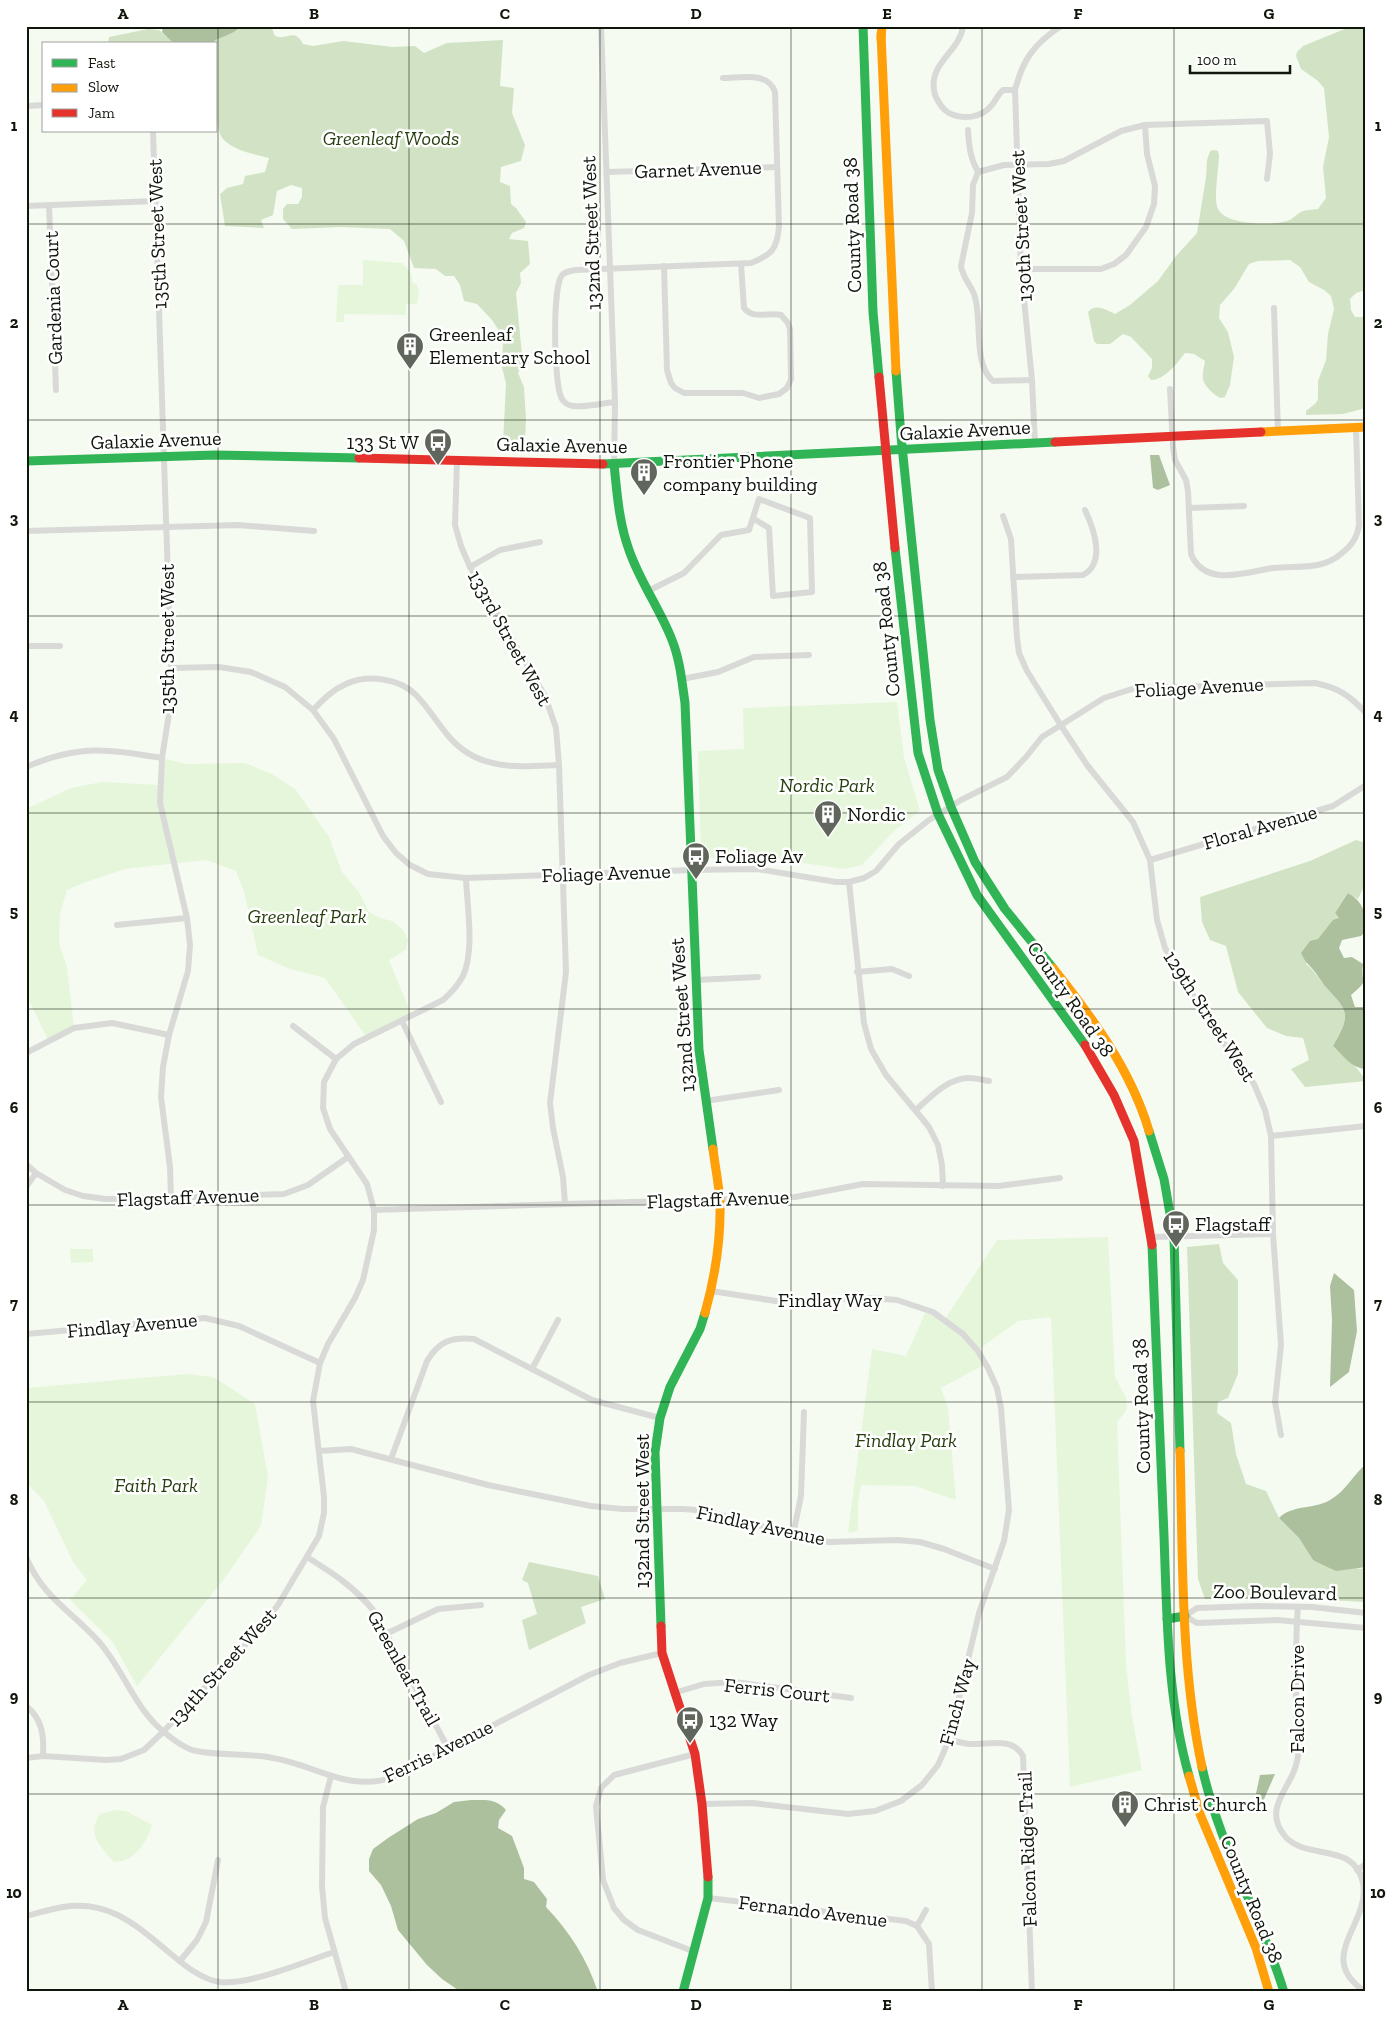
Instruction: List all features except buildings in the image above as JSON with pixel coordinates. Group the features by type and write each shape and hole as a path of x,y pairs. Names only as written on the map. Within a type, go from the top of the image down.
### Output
{"main road":[{"name":"County Road 38","path":"863,26 873,312 885,451 918,753 938,814 977,895 1084,1043 1114,1095 1134,1141 1152,1236 1167,1619 1172,1684 1183,1756 1200,1814 1256,1948 1269,1992"},
{"name":"County Road 38","path":"881,26 892,324 930,720 938,770 951,807 975,862 983,875 1005,909 1089,1013 1123,1070 1147,1123 1164,1179 1174,1238 1185,1616 1194,1724 1210,1795 1222,1831 1268,1941 1284,1992"},
{"name":"Galaxie Avenue","path":"26,461 216,455 614,464 1366,427"},
{"name":"132nd Street West","path":"614,464 617,500 623,531 633,561 670,634 682,678 685,703 699,1050 720,1200 720,1235 711,1291 700,1329 670,1387 660,1418 655,1452 662,1653 695,1754 702,1804 708,1874 708,1898 683,1992"},
{"name":"Zoo Boulevard","path":"1167,1619 1185,1616"}],"street":[{"name":"132nd Street West","path":"601,26 614,402 614,464"},
{"path":"963,26 959,37 936,71 934,88 940,104 953,115 972,117 989,108 1003,90 1015,90"},
{"name":"130th Street West","path":"1035,444 1032,380 1021,269 1015,90 1020,72 1028,55 1044,37 1060,26"},
{"path":"723,78 762,77 772,84 775,92 777,167"},
{"path":"26,106 42,105"},
{"path":"978,172 1004,165 1050,164 1064,161 1121,132 1145,125 1267,121 1270,154 1268,179"},
{"path":"1021,269 1101,269 1114,264 1126,254 1146,227 1154,204 1155,186 1147,154 1145,125"},
{"path":"968,130 972,163 978,172"},
{"name":"135th Street West","path":"153,132 171,668 170,707 162,758 160,803 187,918 190,945 188,971 169,1035 163,1067 161,1097 170,1167 171,1198"},
{"name":"Garnet Avenue","path":"607,172 777,167 779,227 777,242 764,259 741,264 568,271 562,275 556,294 555,322 556,358 561,397 567,404 575,407 614,402"},
{"path":"978,172 973,185 972,213 962,274 974,294 981,358 985,370 993,381 1032,380"},
{"path":"26,206 156,201"},
{"name":"Gardenia Court","path":"50,205 56,390"},
{"path":"664,266 666,370 674,388 689,394 744,392 759,398 779,394 787,388 791,379 790,329 788,323 781,315 755,315 744,308 741,264"},
{"path":"1274,308 1278,432"},
{"path":"1170,389 1175,460 1186,480 1191,554 1194,562 1208,573 1218,575 1240,574 1274,568 1313,566 1329,563 1351,546 1358,533 1359,525 1356,428"},
{"name":"133rd Street West","path":"457,461 455,525 461,546 470,567 545,696 556,728 560,765 566,972 550,1103 563,1177 565,1204"},
{"path":"648,591 684,573 721,535 749,530 759,499 810,518 812,592 773,596 769,528 754,519"},
{"path":"1189,508 1244,506"},
{"path":"1013,577 1083,575 1092,571 1096,561 1095,530 1085,510"},
{"name":"129th Street West","path":"1003,516 1011,539 1019,653 1027,671 1087,765 1133,822 1150,860 1157,920 1165,948 1210,1024 1254,1084 1265,1110 1270,1136 1273,1234 1281,1345 1275,1402 1280,1434"},
{"path":"26,531 238,525 314,531"},
{"path":"470,567 500,550 540,542"},
{"path":"26,646 60,646"},
{"path":"682,678 718,672 754,657 809,655"},
{"name":"Foliage Avenue","path":"171,668 219,667 251,672 285,687 313,710 334,739 384,836 396,853 410,865 428,874 466,878 757,869 836,882 849,882 864,878 876,871 899,844 938,814 1006,777 1042,737 1104,698 1135,688 1316,682 1334,687 1351,697 1366,712"},
{"path":"313,710 330,693 346,683 366,678 386,680 402,685 416,695 448,738 475,758 507,766 560,765"},
{"path":"26,766 48,757 78,750 112,749 162,758"},
{"name":"Floral Avenue","path":"1150,860 1332,806 1366,785"},
{"name":"134th Street West","path":"26,1758 43,1756 106,1760 122,1759 144,1750 259,1630 278,1605 319,1536 324,1513 313,1401 320,1363 328,1344 355,1298 363,1280 374,1230 374,1210 367,1184 330,1129 323,1108 324,1082 336,1059 354,1044 443,1000 454,989 463,975 469,949 466,878"},
{"path":"849,882 857,972 864,1023 871,1049 886,1075 929,1127 938,1146 942,1165 942,1186"},
{"path":"117,925 187,918"},
{"path":"857,972 892,968 909,976"},
{"path":"695,980 758,977"},
{"path":"402,1021 441,1102"},
{"path":"26,1053 74,1028 112,1023 169,1035"},
{"path":"293,1026 336,1059"},
{"path":"916,1110 946,1086 962,1079 970,1078 989,1081"},
{"path":"705,1101 778,1090"},
{"path":"1270,1136 1366,1126"},
{"name":"Flagstaff Avenue","path":"26,1164 36,1173 65,1190 83,1196 106,1200 284,1194 308,1184 348,1157"},
{"path":"26,1187 36,1173"},
{"name":"Flagstaff Avenue","path":"374,1210 795,1197 863,1184 998,1186 1060,1178"},
{"path":"1152,1236 1174,1238 1273,1234"},
{"name":"Findlay Way","path":"711,1291 776,1301 873,1298 897,1300 933,1312 964,1334 978,1351 988,1368 1001,1408 1008,1510 1004,1541 995,1569"},
{"name":"Findlay Avenue","path":"26,1334 205,1318 239,1326 320,1363"},
{"path":"532,1369 558,1320"},
{"path":"391,1459 427,1361 433,1351 442,1343 458,1337 474,1339 592,1400 660,1418"},
{"path":"793,1535 801,1496 804,1412"},
{"name":"Findlay Avenue","path":"318,1451 350,1449 488,1485 591,1506 622,1509 684,1509 706,1512 793,1535 830,1542 897,1540 920,1542 944,1549 995,1569"},
{"name":"Ferris Avenue","path":"26,1557 43,1588 100,1642 139,1705 163,1732 195,1751 272,1757 356,1782 380,1782 394,1777 590,1675 620,1663 662,1653"},
{"name":"Greenleaf Trail","path":"307,1558 359,1592 374,1611 448,1748"},
{"name":"Finch Way","path":"702,1804 752,1803 848,1814 876,1811 901,1801 922,1786 938,1765 949,1740 980,1613 995,1569"},
{"path":"388,1634 438,1609 481,1605"},
{"name":"Zoo Boulevard","path":"1297,1621 1197,1622 1185,1616 1197,1608 1298,1607 1366,1613"},
{"name":"Falcon Drive","path":"1298,1607 1297,1758 1294,1772 1278,1801 1277,1820 1284,1835 1292,1843 1302,1848 1337,1854 1352,1863 1357,1870"},
{"path":"1297,1621 1366,1628"},
{"name":"Ferris Court","path":"674,1693 704,1684 734,1682 851,1698"},
{"path":"26,1706 31,1710 44,1733 43,1756"},
{"name":"Falcon Ridge Trail","path":"949,1740 968,1744 1010,1744 1018,1748 1023,1756 1032,1992"},
{"path":"695,1754 614,1775 601,1788 596,1806 603,1880 614,1908 624,1920 638,1930 695,1952"},
{"path":"331,1776 323,1807 322,1886 325,1918 346,1992"},
{"path":"180,1961 197,1940 206,1922 218,1860"},
{"path":"1366,1864 1357,1870 1362,1879 1364,1894 1362,1904 1346,1941 1343,1958 1346,1972 1350,1979 1366,1992"},
{"name":"Fernando Avenue","path":"708,1898 906,1922 917,1926"},
{"path":"26,1916 64,1906 90,1906 109,1910 127,1918 180,1961 205,1978 219,1981 234,1982 248,1980 334,1952"},
{"path":"926,1910 917,1926 929,1944 932,1992"}],"green space":[{"name":"Greenleaf Woods","path":"238,26 271,26 275,36 294,35 303,44 313,46 343,41 393,47 415,46 424,53 447,43 503,40 500,86 514,88 512,113 525,145 521,161 501,167 500,182 510,186 511,204 526,222 524,228 512,233 509,239 528,241 530,264 520,273 521,283 516,293 523,365 518,373 524,387 525,443 503,444 506,383 502,368 503,337 492,320 477,304 464,301 460,285 454,276 445,276 436,269 414,268 404,241 390,229 342,227 292,229 283,219 283,209 287,204 298,204 302,197 302,188 291,185 277,191 273,215 261,220 264,228 225,226 220,194 227,188 243,184 245,176 265,172 269,158 244,152 228,143 223,139 218,125 218,42 212,42 214,39 238,29"},
{"path":"1352,26 1366,26 1366,290 1356,293 1350,299 1351,310 1355,317 1366,317 1366,408 1343,414 1306,415 1306,411 1318,399 1318,381 1326,360 1328,334 1334,309 1331,296 1309,282 1300,267 1290,260 1258,261 1249,264 1234,289 1220,305 1219,318 1228,332 1234,357 1230,385 1225,397 1221,398 1216,395 1205,385 1203,370 1205,361 1194,354 1185,353 1166,374 1151,380 1148,376 1152,368 1152,359 1131,337 1123,334 1110,344 1097,344 1094,341 1088,312 1091,309 1098,308 1115,314 1130,305 1158,281 1176,256 1197,233 1207,160 1210,151 1218,151 1219,155 1216,191 1218,209 1230,219 1250,223 1280,222 1289,220 1303,211 1318,209 1326,198 1323,167 1329,137 1324,88 1318,81 1301,69 1296,56 1303,46"},
{"path":"148,29 159,30 173,42 108,42 109,37"},
{"path":"363,260 402,263 408,269 412,276 412,282 417,285 419,291 417,304 406,304 406,315 344,314 344,322 336,322 338,285 363,285"},
{"name":"Nordic Park","path":"897,702 904,757 920,811 895,830 862,865 845,869 758,857 701,858 698,751 744,749 743,708"},
{"name":"Greenleaf Park","path":"162,758 187,764 245,763 272,774 296,790 329,837 342,872 359,892 369,912 380,918 392,921 403,930 408,940 406,950 389,960 412,1016 367,1038 325,978 290,969 258,955 244,891 236,871 206,860 125,869 67,890 60,914 59,943 67,967 74,1028 48,1040 26,994 26,809 71,788 102,782 160,785"},
{"path":"1356,840 1366,843 1366,882 1358,899 1348,893 1335,913 1339,918 1318,939 1306,964 1343,1007 1345,1013 1343,1027 1333,1046 1356,1067 1366,1081 1305,1087 1291,1069 1309,1060 1303,1038 1286,1036 1267,1028 1238,992 1226,946 1210,940 1202,922 1200,897 1310,861"},
{"name":"Findlay Park","path":"1108,1237 1115,1377 1126,1398 1127,1407 1117,1422 1126,1663 1132,1717 1142,1770 1070,1787 1051,1317 1018,1321 978,1350 986,1364 941,1388 948,1408 956,1500 915,1486 861,1485 858,1503 858,1531 848,1533 872,1349 906,1356 927,1309 945,1319 997,1240"},
{"path":"1219,1244 1223,1263 1238,1280 1238,1374 1228,1398 1218,1402 1217,1413 1231,1423 1236,1454 1246,1484 1266,1491 1279,1518 1299,1538 1313,1560 1361,1569 1366,1567 1366,1602 1270,1597 1205,1599 1198,1579 1187,1247"},
{"path":"70,1249 93,1249 93,1262 71,1263"},
{"name":"Faith Park","path":"188,1374 213,1377 255,1404 268,1477 261,1526 224,1579 137,1686 112,1641 70,1600 87,1580 73,1562 44,1501 26,1482 26,1388"},
{"path":"529,1562 598,1576 605,1599 581,1607 586,1623 529,1650 522,1620 537,1614 528,1583 522,1580"},
{"path":"114,1810 126,1811 152,1825 143,1845 134,1855 128,1859 114,1862 97,1840 94,1828 100,1814"}],"shaded area":[{"path":"163,26 237,26 238,29 214,42 173,42 162,32"},
{"path":"1150,455 1159,455 1170,485 1158,490 1153,488"},
{"path":"1348,893 1361,904 1366,931 1361,936 1342,940 1339,948 1344,958 1352,957 1363,964 1363,983 1351,995 1355,1007 1366,1007 1366,1069 1352,1064 1333,1046 1343,1026 1345,1013 1301,953 1310,941 1318,939 1333,920 1339,918 1335,913"},
{"path":"1334,1273 1354,1290 1357,1331 1349,1372 1330,1387 1332,1320 1330,1286"},
{"path":"1366,1464 1366,1567 1336,1571 1313,1560 1299,1538 1279,1518 1290,1511 1330,1500 1341,1492"},
{"path":"1275,1774 1261,1806 1255,1798 1260,1775"},
{"path":"486,1800 498,1803 506,1810 499,1820 498,1828 512,1836 524,1868 524,1879 534,1882 547,1899 546,1907 577,1946 589,1968 598,1992 461,1992 442,1979 427,1965 398,1930 391,1906 381,1885 369,1871 369,1859 373,1849 418,1819 436,1813 454,1802"}],"traffic: fast":[{"path":"863,26 873,312 879,377"},
{"path":"896,371 930,720 938,770 951,807 975,862 1005,909 1053,968"},
{"path":"603,464 1055,442"},
{"path":"26,461 215,455 359,458"},
{"path":"614,464 619,508 626,540 639,573 672,640 682,679 685,703 699,1050 713,1149"},
{"path":"895,548 918,753 938,814 977,895 1085,1045"},
{"path":"1149,1131 1164,1179 1174,1237 1180,1451"},
{"path":"1152,1245 1169,1657 1176,1717 1189,1776"},
{"path":"661,1626 655,1452 660,1418 670,1387 700,1329 705,1313"},
{"path":"1167,1619 1185,1616"},
{"path":"1202,1767 1209,1796 1229,1852 1264,1936 1284,1992"},
{"path":"683,1992 708,1898 708,1877"}],"traffic: slow":[{"path":"881,39 882,26"},
{"path":"881,34 896,371"},
{"path":"1261,432 1366,427"},
{"path":"1053,968 1109,1045 1132,1087 1149,1131"},
{"path":"705,1313 712,1286 720,1216 713,1149"},
{"path":"1180,1451 1182,1570 1186,1649 1195,1728 1202,1767"},
{"path":"1189,1776 1200,1814 1256,1948 1269,1992"}],"traffic: jam":[{"path":"879,377 895,548"},
{"path":"1055,442 1261,432"},
{"path":"359,458 603,464"},
{"path":"1085,1045 1114,1095 1134,1141 1152,1245"},
{"path":"661,1626 662,1653 695,1754 702,1804 708,1877"}],"place":[{"name":"Greenleaf Elementary School","path":"410,370"},
{"name":"133 St W","path":"438,466"},
{"name":"Frontier Phone company building","path":"644,496"},
{"name":"Nordic","path":"828,838"},
{"name":"Foliage Av","path":"696,880"},
{"name":"Flagstaff","path":"1176,1248"},
{"name":"132 Way","path":"690,1744"},
{"name":"Christ Church","path":"1125,1828"}]}
